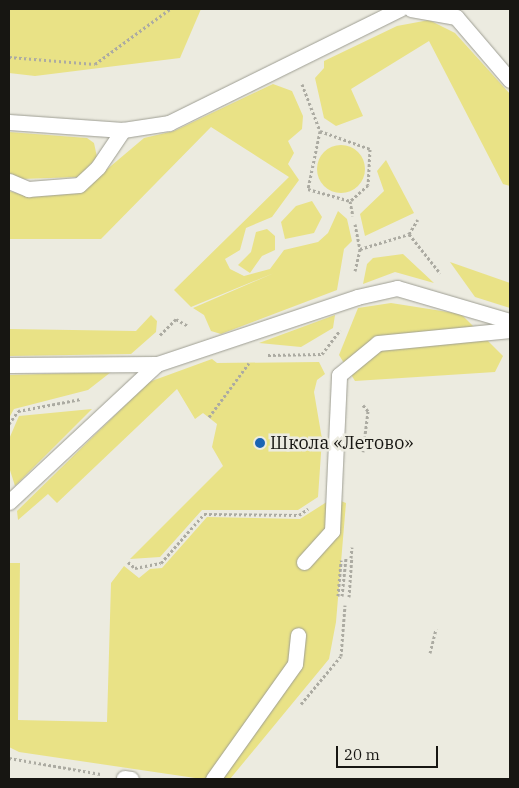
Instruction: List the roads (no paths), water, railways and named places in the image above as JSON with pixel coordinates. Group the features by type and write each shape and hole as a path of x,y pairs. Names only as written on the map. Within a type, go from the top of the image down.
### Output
{"lane":[{"path":"9,122 123,130 169,123 294,63 400,9"},
{"path":"411,9 456,17 509,75"},
{"path":"9,181 28,189 79,186 98,167 123,130"},
{"path":"9,365 157,364 357,297 397,288 510,321"},
{"path":"304,562 332,531 339,375 378,343 510,330"},
{"path":"9,502 157,364"},
{"path":"213,779 295,664 298,635"}],"place":[{"name":"Школа «Летово»","path":"260,443"}]}
